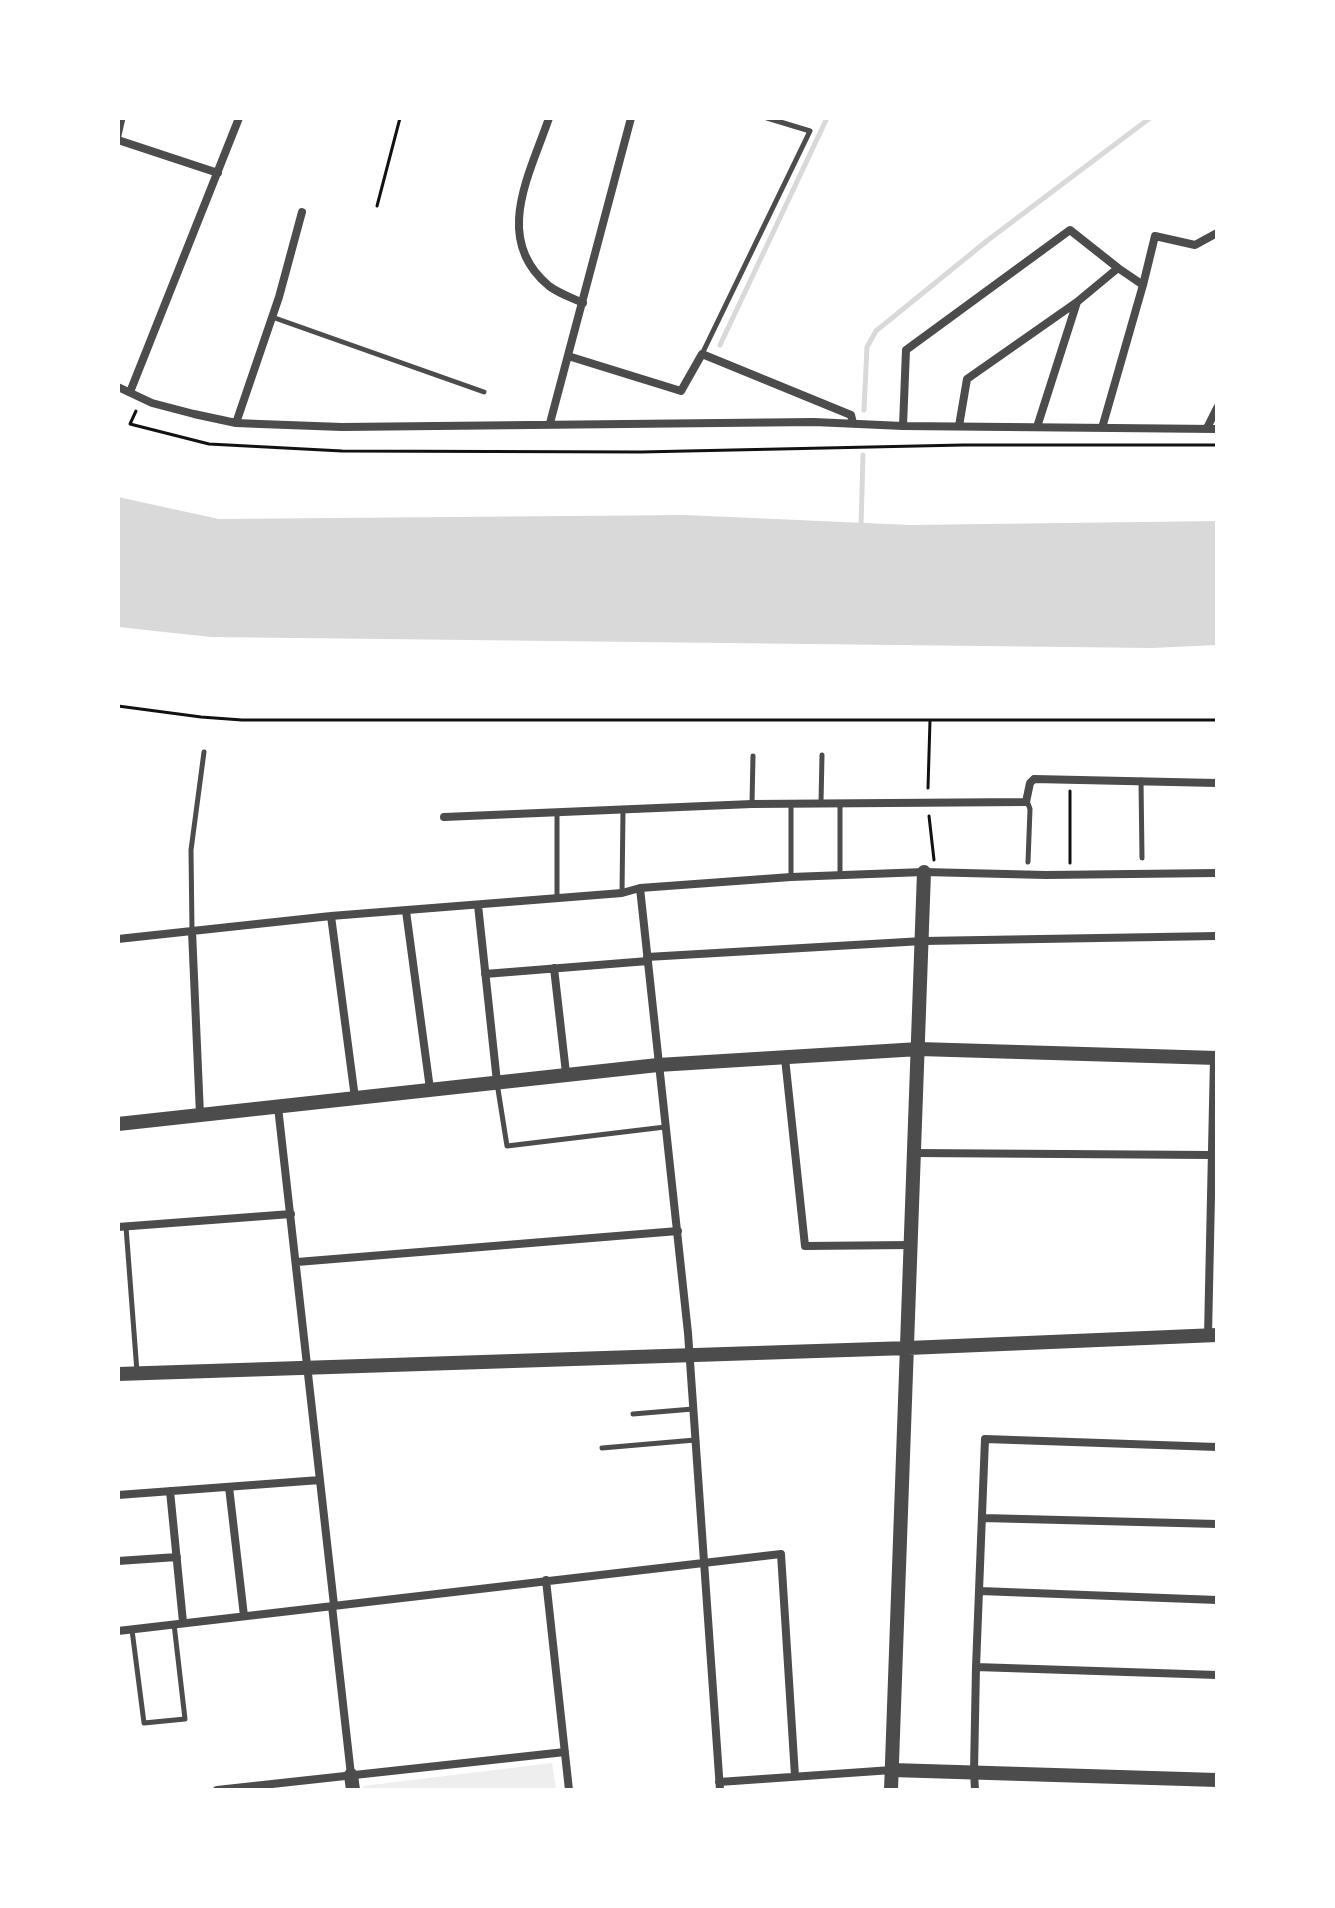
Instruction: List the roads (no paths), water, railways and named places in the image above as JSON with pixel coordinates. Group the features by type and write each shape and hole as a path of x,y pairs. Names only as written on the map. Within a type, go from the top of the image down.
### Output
{"street":[{"path":"130,392 239,118"},
{"path":"549,118 518,210 518,237 531,266 550,287 583,303"},
{"path":"550,423 631,118"},
{"path":"118,140 218,173"},
{"path":"236,423 272,317 302,212"},
{"path":"903,426 906,350 1070,230 1143,285"},
{"path":"1102,428 1155,236 1195,245 1217,233"},
{"path":"959,426 967,379 1077,302 1118,268"},
{"path":"1037,427 1077,302"},
{"path":"568,356 681,391 702,354 851,415 853,423"},
{"path":"118,387 152,403 236,423 342,427 853,423 1212,428 1217,408"},
{"path":"444,817 752,804 1026,802 1030,783 1034,779 1217,783"},
{"path":"118,939 331,916 791,877 924,872 1046,875 1217,873"},
{"path":"891,1790 924,872"},
{"path":"640,888 689,1356 719,1786 795,1776 892,1770 974,1772 1139,1784 1217,1780"},
{"path":"478,905 497,1082"},
{"path":"406,911 430,1089"},
{"path":"331,916 355,1098"},
{"path":"192,931 201,1116"},
{"path":"485,974 647,959 923,941 1217,936"},
{"path":"554,968 566,1073"},
{"path":"118,1124 566,1073 919,1049 1215,1058 1211,1155 1212,1335 118,1374"},
{"path":"785,1058 805,1246 911,1245"},
{"path":"278,1107 352,1783"},
{"path":"914,1153 1211,1155"},
{"path":"122,1226 291,1214"},
{"path":"297,1262 678,1231"},
{"path":"975,1790 976,1667 985,1439 1217,1447"},
{"path":"118,1495 320,1480"},
{"path":"229,1487 244,1616"},
{"path":"170,1491 177,1557 178,1623"},
{"path":"983,1518 1217,1524"},
{"path":"118,1631 781,1554 795,1776"},
{"path":"118,1561 177,1557"},
{"path":"546,1580 569,1790"},
{"path":"980,1591 1217,1600"},
{"path":"976,1667 1217,1675"},
{"path":"217,1790 352,1783 565,1752"}],"lane":[{"path":"118,140 123,118"},
{"path":"702,354 810,131 767,118"},
{"path":"272,317 484,392"},
{"path":"192,931 191,850 204,752"},
{"path":"821,803 822,755"},
{"path":"752,804 753,756"},
{"path":"1141,779 1142,858"},
{"path":"1026,800 1030,809 1028,862"},
{"path":"791,805 791,877"},
{"path":"840,805 840,875"},
{"path":"622,893 623,809"},
{"path":"557,812 557,898"},
{"path":"497,1082 507,1146 665,1127"},
{"path":"122,1226 137,1373"},
{"path":"633,1414 693,1409"},
{"path":"602,1448 695,1440"},
{"path":"132,1630 144,1723 185,1719 178,1623"}],"waterway":[{"path":"720,345 827,118"},
{"path":"864,410 867,347 876,331 988,240 1150,118"},
{"path":"861,526 863,455"}]}
